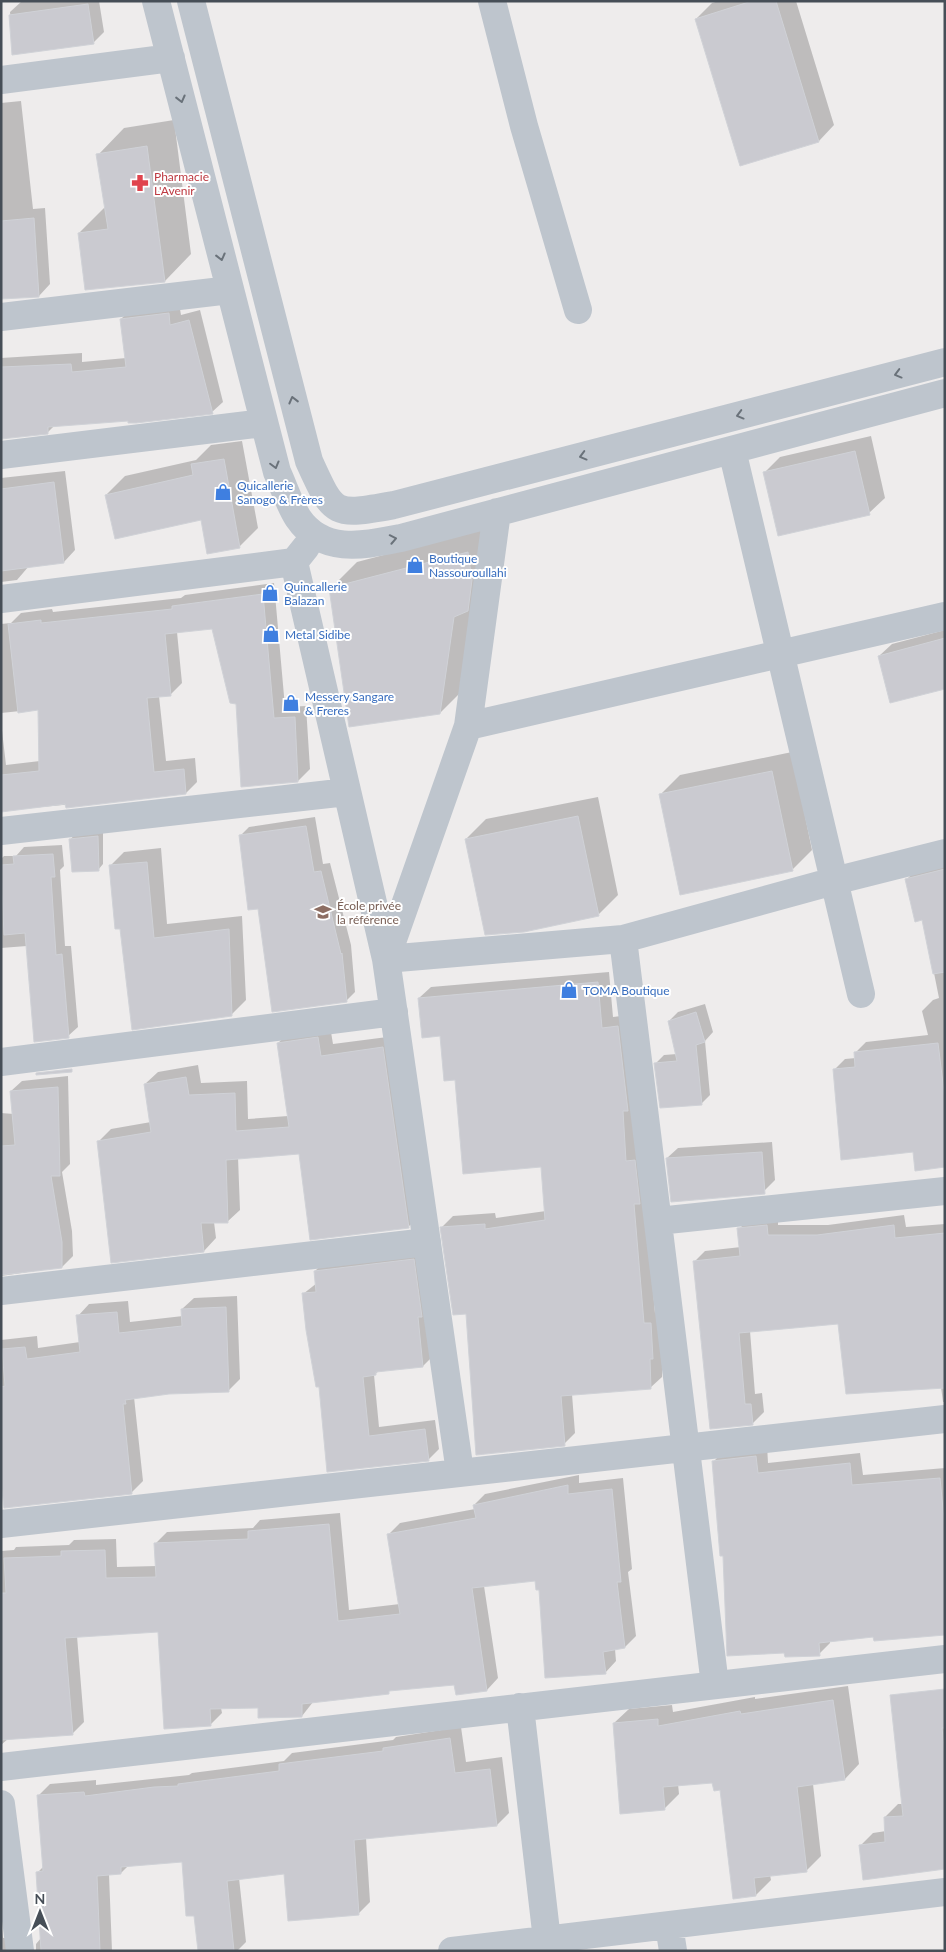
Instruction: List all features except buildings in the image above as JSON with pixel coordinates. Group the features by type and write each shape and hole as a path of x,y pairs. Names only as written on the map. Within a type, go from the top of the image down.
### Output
{"street":[{"path":"156,1 277,472 298,518 315,536 338,544 358,546 401,538 945,393"},
{"path":"191,1 309,461 326,499 334,506 357,512 394,505 945,362"},
{"path":"492,1 524,126 578,310"},
{"path":"1,80 170,58"},
{"path":"1,317 230,290"},
{"path":"1,455 264,423"},
{"path":"732,450 861,994"},
{"path":"1,599 294,562 315,536 334,506"},
{"path":"386,958 468,726 497,512"},
{"path":"294,562 386,958 460,1472"},
{"path":"468,726 945,616"},
{"path":"1,831 347,792"},
{"path":"386,958 623,938 834,880 945,853"},
{"path":"623,938 715,1685"},
{"path":"1,1062 394,1012"},
{"path":"658,1221 945,1192"},
{"path":"1,1291 427,1242"},
{"path":"1,1524 945,1419"},
{"path":"1,1766 945,1659"},
{"path":"520,1707 547,1940"},
{"path":"1,1804 20,1951"},
{"path":"452,1951 547,1940 671,1938 945,1892"}],"place":[{"name":"Pharmacie L'Avenir","path":"140,183"},
{"name":"Quicallerie Sanogo & Frères","path":"223,492"},
{"name":"Boutique Nassouroullahi","path":"415,565"},
{"name":"Quincallerie Balazan","path":"270,593"},
{"name":"Metal Sidibe","path":"271,634"},
{"name":"Messery Sangare & Freres","path":"291,703"},
{"name":"École privée la référence","path":"323,912"},
{"name":"TOMA Boutique","path":"569,990"}]}
